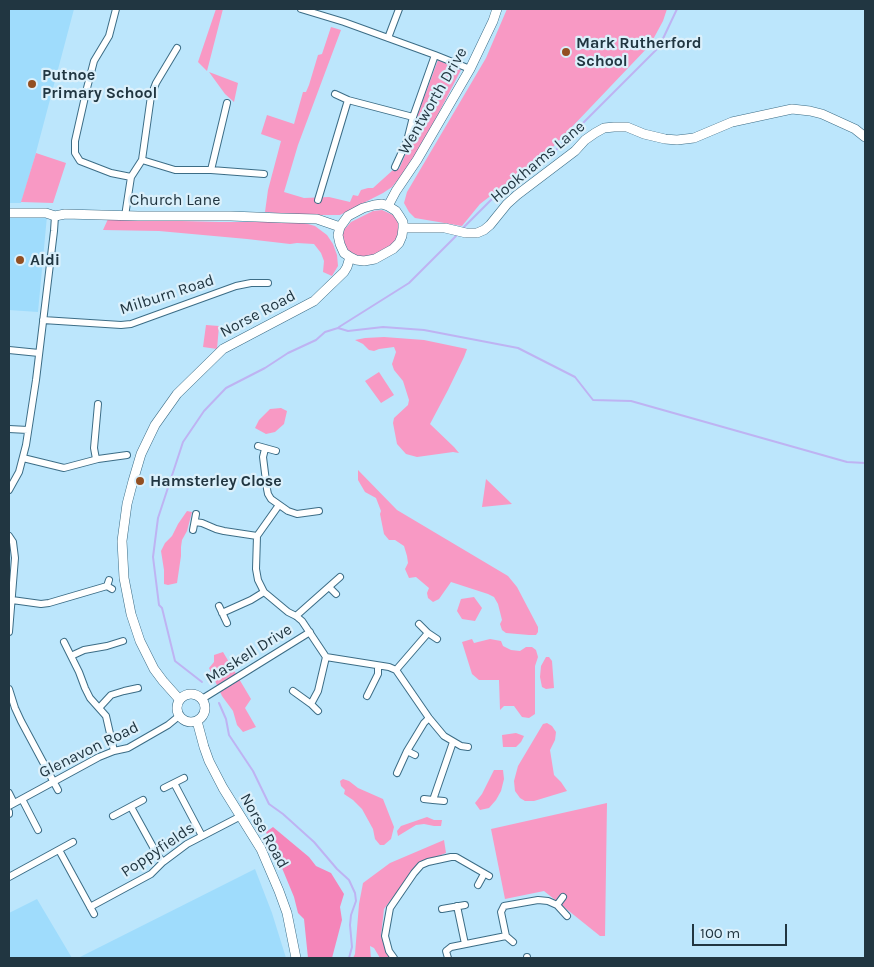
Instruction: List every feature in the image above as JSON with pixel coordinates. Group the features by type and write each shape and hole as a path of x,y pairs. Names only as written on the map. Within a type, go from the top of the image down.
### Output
{"street":[{"path":"116,9 109,36 94,61 86,88 75,141 75,153 80,161 111,173 131,177"},
{"path":"304,9 470,69"},
{"path":"388,38 399,9"},
{"name":"Wentworth Drive","path":"388,206 470,69 497,9"},
{"path":"125,216 131,177 142,160 151,96 156,83 177,48"},
{"name":"Wentworth Drive","path":"395,167 407,141 413,117 435,55"},
{"path":"335,94 348,100 413,117"},
{"path":"318,200 348,100"},
{"path":"211,170 227,103"},
{"name":"Hookhams Lane","path":"403,228 445,228 477,233 484,230 517,195 575,151 585,140 604,128 627,128 651,136 677,140 694,138 732,122 792,110 822,114 856,129 865,137"},
{"path":"142,160 175,170 211,170 264,174"},
{"path":"382,204 396,211 403,222 402,236 399,243 393,249 375,259 364,261 356,260 344,253 338,235 340,227 348,216 363,208 382,204"},
{"name":"Church Lane","path":"9,213 55,216 64,214 317,219 340,227"},
{"path":"9,490 19,472 28,430 36,380 55,216"},
{"name":"Norse Road","path":"179,699 154,669 140,641 131,614 124,578 123,532 132,481 141,454 156,425 177,394 223,349 314,301 344,272 350,257"},
{"name":"Milburn Road","path":"43,320 120,326 131,324 236,286 251,283 268,283"},
{"path":"9,350 39,353"},
{"path":"96,459 94,448 98,404"},
{"path":"9,429 28,430"},
{"path":"276,451 262,447 268,494 271,499 297,514 319,511"},
{"path":"23,458 64,468 96,459 127,455"},
{"path":"279,505 257,536 256,569 258,580 264,592 302,621 310,632"},
{"path":"193,530 196,514"},
{"path":"195,522 224,531 257,536"},
{"path":"9,536 14,542 15,548 9,632"},
{"path":"296,616 340,577"},
{"path":"12,600 41,604 49,603 109,585"},
{"path":"329,587 336,594"},
{"path":"222,613 264,592"},
{"path":"219,606 227,623"},
{"path":"419,624 437,639"},
{"name":"Maskell Drive","path":"202,699 310,632 326,657"},
{"path":"396,670 428,633"},
{"path":"71,656 84,650 107,646 114,640 123,641"},
{"path":"64,642 90,698 106,716 114,751"},
{"path":"311,704 318,691 326,657 389,667 396,670 429,718 444,736 461,746 468,747"},
{"path":"366,696 378,674 378,666"},
{"path":"99,708 111,695 138,688"},
{"path":"9,689 21,721 58,790"},
{"path":"293,691 318,711"},
{"path":"197,721 184,721 179,716 177,705 179,699 185,695 193,694 202,699"},
{"name":"Norse Road","path":"202,699 205,705 204,713 197,721 209,761 223,788 261,849 280,891 292,933 296,958"},
{"name":"Glenavon Road","path":"10,809 22,799 99,757 128,748 168,725 179,716"},
{"path":"397,772 424,723 429,718"},
{"path":"433,800 453,742"},
{"path":"408,752 416,755"},
{"path":"164,788 184,778"},
{"path":"174,783 202,836"},
{"path":"9,793 10,809"},
{"path":"22,799 38,830"},
{"path":"424,799 444,801"},
{"path":"113,816 142,800"},
{"path":"131,807 163,862"},
{"name":"Poppyfields","path":"90,907 151,874 163,862 187,844 241,816"},
{"path":"9,877 73,842"},
{"path":"59,850 94,914"},
{"path":"394,958 389,951 385,936 390,908 414,872 421,865 451,856 486,875 478,885"},
{"path":"557,905 563,896"},
{"path":"513,942 506,936 501,912 504,906 538,900 548,901 557,905 566,916"},
{"path":"442,909 461,905 465,944"},
{"path":"448,958 446,951 451,947 506,936"}],"shaded area":[{"name":"Putnoe Primary School","path":"9,9 74,9 21,203 9,203"},
{"path":"216,9 223,9 207,71 198,62"},
{"path":"507,9 667,9 663,21 650,45 549,151 480,204 462,226 415,218 404,203 407,192 486,58"},
{"path":"331,27 341,30 298,145 284,192 304,198 329,197 350,202 353,195 358,196 361,190 373,188 393,170 399,169 411,142 416,119 438,60 461,70 421,147 392,187 340,215 301,215 265,212 268,190 281,141 261,134 267,115 294,124 303,92 306,92 318,55 322,54"},
{"path":"209,72 238,83 234,102 225,94"},
{"path":"36,153 66,163 53,203 21,202"},
{"path":"382,210 393,215 397,220 400,230 396,241 391,246 370,257 360,258 347,250 343,231 351,222 373,211"},
{"path":"47,216 38,312 9,310 9,217"},
{"path":"108,219 301,222 315,226 327,235 337,255 338,266 332,276 323,272 324,261 314,244 290,244 159,231 103,230"},
{"path":"206,325 219,326 217,349 203,347"},
{"path":"384,337 424,340 467,349 430,424 459,453 453,452 417,457 406,454 397,444 393,423 394,418 408,405 409,400 403,381 394,370 392,364 396,352 394,347 374,351 369,350 355,340"},
{"path":"379,372 394,395 381,403 365,381"},
{"path":"281,408 287,411 284,424 275,432 266,434 255,428 259,420 270,409"},
{"path":"358,470 397,510 508,576 517,587 538,627 536,635 506,633 502,630 500,624 502,620 498,604 494,597 488,594 451,582 439,599 433,602 428,598 429,588 416,577 409,578 405,569 408,563 404,546 395,540 389,540 384,534 381,511 376,498 365,492 358,480"},
{"path":"486,479 512,504 482,507"},
{"path":"187,511 192,512 187,531 182,540 177,583 164,584 161,551"},
{"path":"474,597 482,608 475,621 462,619 457,611 461,599"},
{"path":"472,639 474,643 490,639 501,641 503,646 511,650 520,651 526,647 532,647 536,650 538,657 535,666 535,714 529,718 522,717 514,706 504,706 500,710 499,680 479,680 472,674 462,642"},
{"path":"223,652 251,699 245,708 256,727 243,732 237,725 233,711 222,696 209,668 214,662 214,655"},
{"path":"546,657 549,657 552,661 554,688 546,689 542,687 540,677 541,666"},
{"path":"547,723 556,732 555,740 550,750 554,775 567,791 534,801 525,801 515,791 514,781 518,766 543,724"},
{"path":"516,733 524,736 521,742 516,747 503,747 502,735"},
{"path":"494,770 503,770 504,779 501,791 489,808 480,810 475,803 482,794"},
{"path":"343,779 383,799 394,827 391,839 384,845 380,845 375,839 373,829 362,809 344,794 345,790 341,786 340,781"},
{"path":"607,803 605,936 600,936 544,891 505,899 491,829"},
{"path":"427,817 434,820 442,820 441,826 416,825 398,836 397,831 401,826"},
{"path":"273,827 309,857 316,866 331,873 344,894 340,907 342,920 332,958 308,958 304,919 298,913 294,897 266,832"},
{"path":"444,840 446,853 418,864 384,909 381,936 390,958 380,958 374,948 370,946 371,958 353,958 363,883 390,863"},
{"path":"255,869 272,913 286,958 78,958"},
{"path":"37,899 72,958 9,958 9,913"}],"waterway":[{"path":"463,228 498,193 551,155 659,47 677,9"},
{"path":"339,327 409,283 458,234"},
{"path":"202,682 175,661 162,608 159,605 153,557 158,518 183,442 204,411 226,388 265,368 288,353 316,340 325,332 338,328 348,331 383,327 424,330 518,348 575,377 593,400 631,401 847,462 865,463"},
{"path":"219,703 226,719 229,735 253,771 269,804 314,842 349,880 355,893 356,901 351,915 352,947 349,958"}],"place":[{"name":"Mark Rutherford School","path":"566,52"},
{"name":"Putnoe Primary School","path":"32,84"},
{"name":"Aldi","path":"20,260"},
{"name":"Hamsterley Close","path":"140,481"}]}
